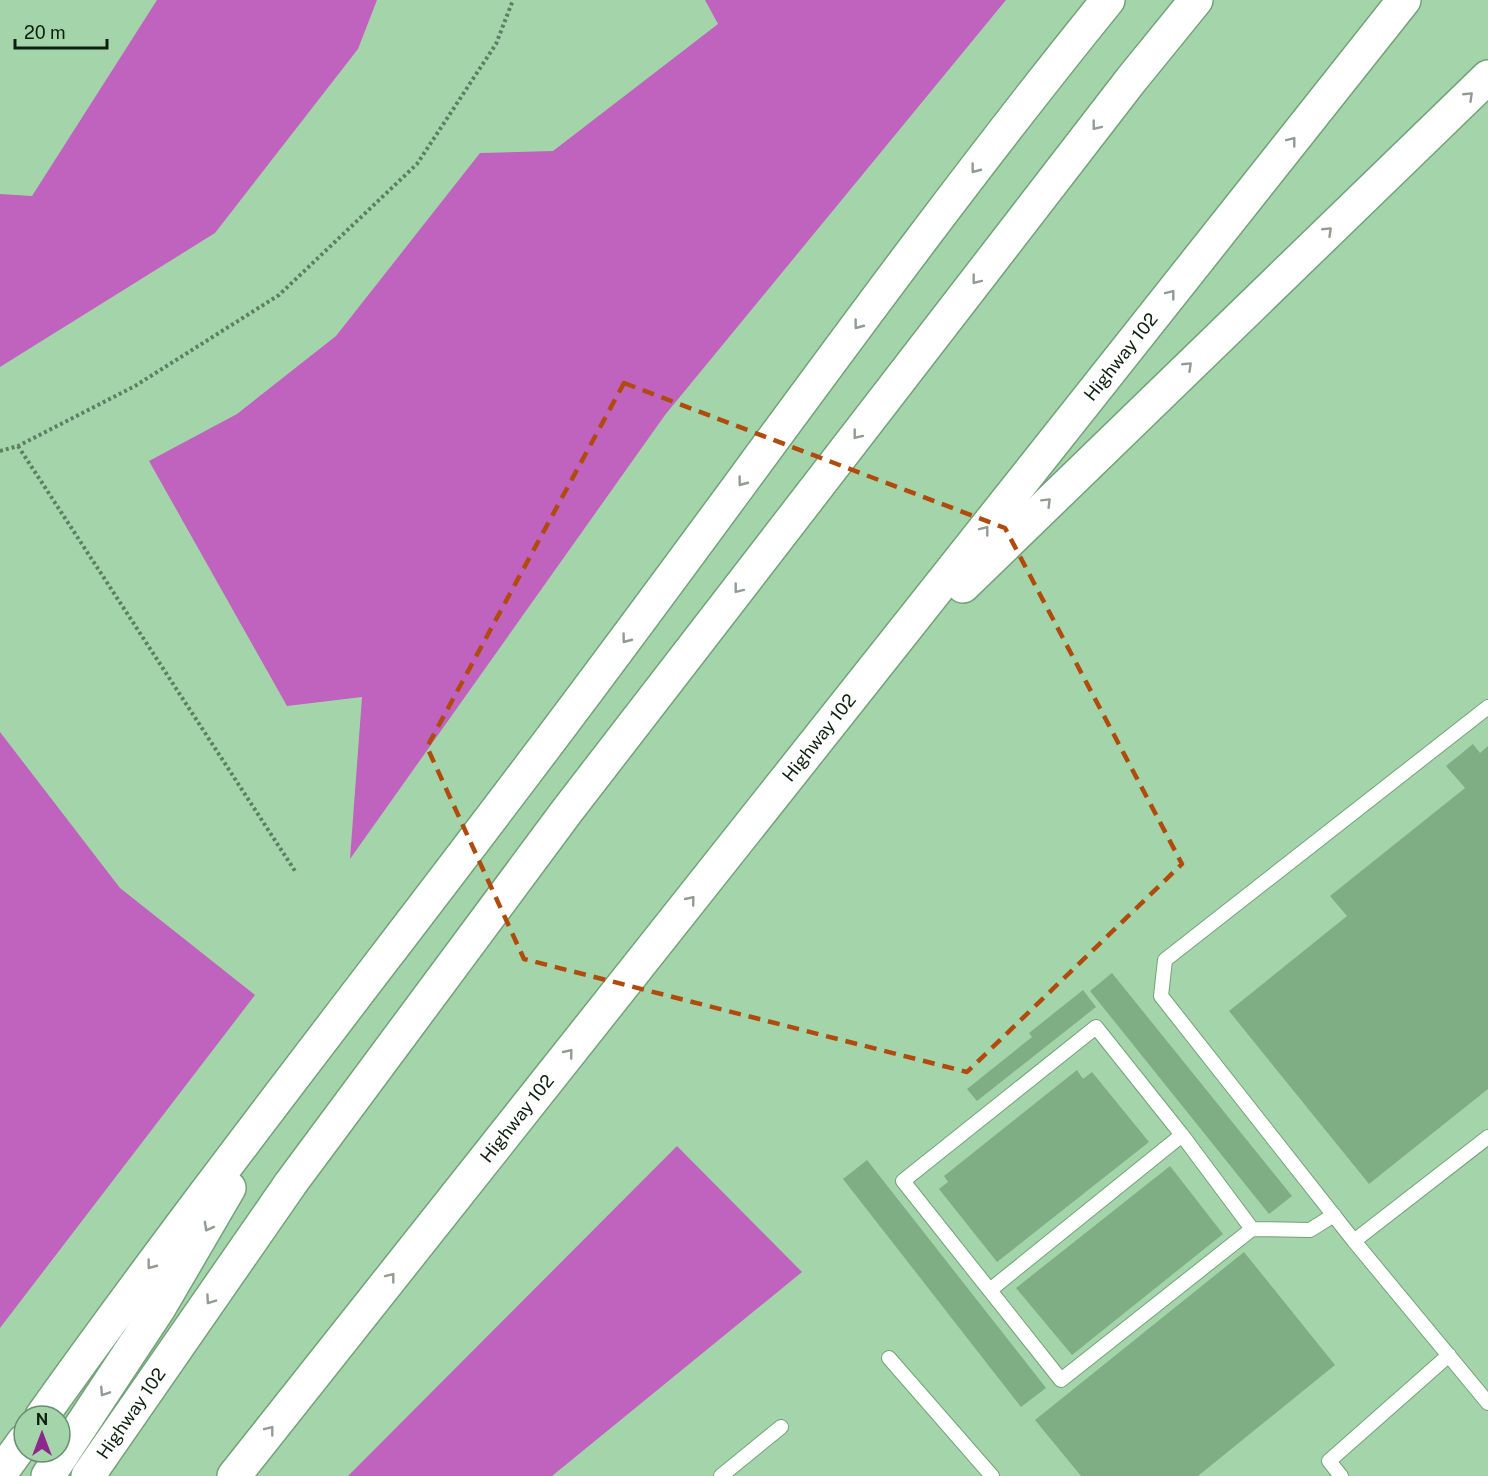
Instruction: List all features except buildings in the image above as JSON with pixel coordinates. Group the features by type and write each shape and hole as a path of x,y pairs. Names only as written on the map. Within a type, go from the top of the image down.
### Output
{"highway":[{"path":"1009,122 1080,0"},
{"path":"51,1404 132,1290 544,749 1009,122 1108,0"},
{"path":"1131,80 1184,0"},
{"name":"Highway 102","path":"88,1476 291,1183 560,821 1131,80 1196,0"},
{"name":"Highway 102","path":"234,1476 1404,0"},
{"path":"857,691 1065,484 1488,77"},
{"path":"48,1476 159,1308 203,1236 287,1084"},
{"path":"0,1474 12,1458"}],"lane":[{"path":"1488,707 1165,960 1161,996 1354,1241 1488,1403"},
{"path":"1252,1228 1096,1027 903,1181 1061,1380 1252,1228 1310,1230 1334,1215"},
{"path":"990,1290 1182,1135"},
{"path":"1354,1241 1488,1137"},
{"path":"1341,1476 1329,1461 1449,1355"},
{"path":"889,1358 992,1476"},
{"path":"721,1476 781,1427"}],"path":[{"path":"0,451 18,446 135,386 279,295 417,164 496,44 513,0"},
{"path":"18,446 295,872"}],"highlighted area":[{"path":"624,383 1005,528 1182,864 967,1072 524,959 427,747"}],"shaded area":[{"path":"157,0 377,0 358,49 215,233 0,367 0,194 32,196"},
{"path":"705,0 1006,0 665,415 350,859 362,697 287,706 149,461 237,414 336,336 480,153 553,151 718,24"},
{"path":"0,732 120,888 255,995 0,1328"},
{"path":"677,1146 802,1272 552,1476 348,1476"}]}
